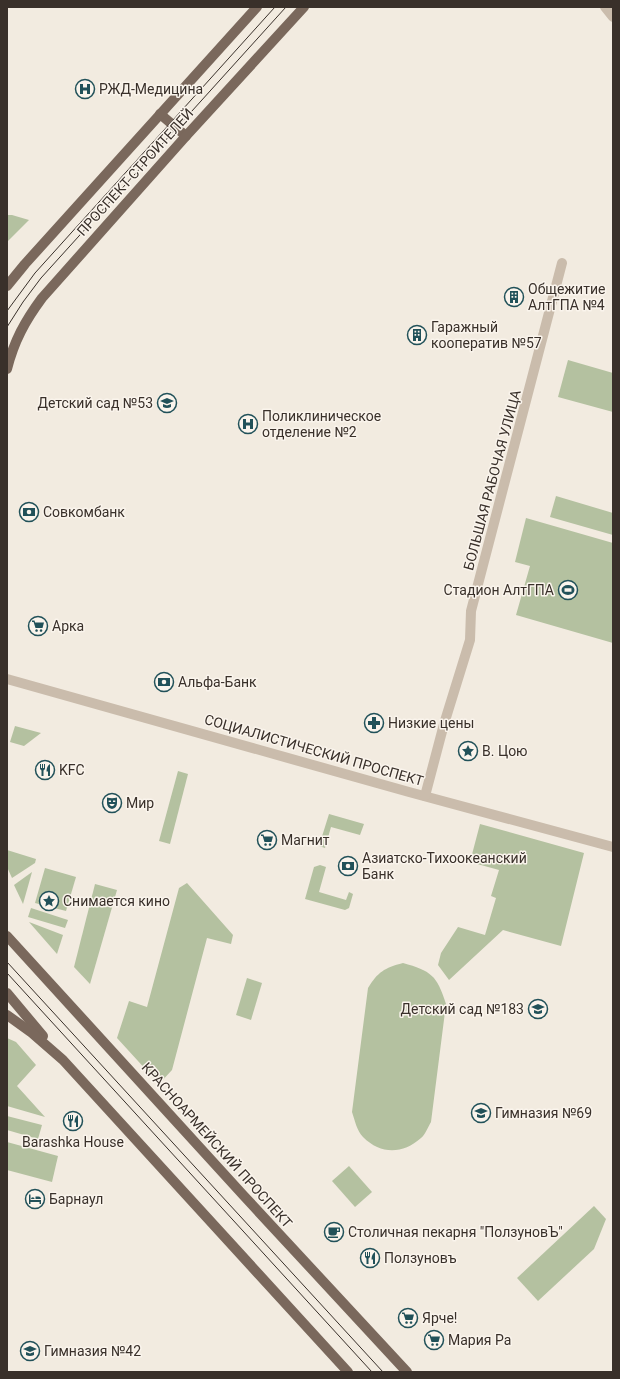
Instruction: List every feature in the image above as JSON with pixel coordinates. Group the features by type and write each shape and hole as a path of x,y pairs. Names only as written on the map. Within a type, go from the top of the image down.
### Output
{"main road":[{"name":"ПРОСПЕКТ СТРОИТЕЛЕЙ","path":"7,286 25,264 257,7"},
{"name":"ПРОСПЕКТ СТРОИТЕЛЕЙ","path":"7,369 16,339 28,317 42,298 186,136 304,7"},
{"path":"160,114 186,136"},
{"name":"КРАСНОАРМЕЙСКИЙ ПРОСПЕКТ","path":"7,936 407,1372"},
{"path":"7,993 63,1060 348,1372"},
{"path":"7,1015 32,1033 63,1060"}],"street":[{"path":"605,7 613,17"},
{"name":"БОЛЬШАЯ РАБОЧАЯ УЛИЦА","path":"425,796 444,724 470,640 471,611 562,263"},
{"name":"СОЦИАЛИСТИЧЕСКИЙ ПРОСПЕКТ","path":"7,679 613,847"}],"green space":[{"path":"7,215 29,220 7,242"},
{"path":"568,360 613,373 613,412 558,397"},
{"path":"556,496 613,513 613,535 550,517"},
{"name":"Стадион АлтГПА","path":"526,518 613,543 613,643 516,615 530,566 515,562"},
{"path":"15,726 41,733 24,746 10,742"},
{"path":"178,771 188,774 170,844 159,841"},
{"path":"329,814 364,824 360,835 331,827 325,848 319,846"},
{"path":"480,824 584,853 561,946 503,930 449,980 438,965 441,953 458,927 485,935 496,898 491,896 499,870 470,862"},
{"path":"7,850 36,859 35,863 12,878 7,867"},
{"path":"320,865 326,867 319,892 346,900 349,892 353,894 349,908 345,910 305,899 314,867"},
{"path":"45,868 76,877 66,911 35,903"},
{"path":"32,872 23,904 14,885"},
{"path":"187,883 233,935 231,944 207,938 172,1070 159,1084 117,1038 129,1001 147,1007 179,888"},
{"path":"95,884 117,890 90,984 74,967"},
{"path":"31,908 68,920 65,928 28,917"},
{"path":"29,922 63,935 57,954"},
{"path":"403,963 427,972 432,976 436,980 443,994 446,1004 431,1122 421,1138 407,1147 392,1150 377,1147 363,1137 358,1129 352,1112 368,988 382,971"},
{"path":"247,978 262,983 251,1020 236,1015"},
{"path":"7,1038 16,1042 36,1065 17,1086 45,1117 7,1106"},
{"path":"7,1116 42,1125 38,1139 7,1130"},
{"path":"7,1142 58,1156 52,1182 7,1170"},
{"path":"349,1166 372,1192 355,1207 332,1181"},
{"path":"594,1206 606,1219 594,1249 538,1301 517,1278"}],"tram line":[{"path":"7,311 35,273 275,7"},
{"path":"7,327 41,278 286,7"},
{"path":"7,962 383,1372"},
{"path":"7,973 372,1372"}],"place":[{"name":"РЖД-Медицина","path":"85,89"},
{"name":"Общежитие АлтГПА №4","path":"514,297"},
{"name":"Гаражный кооператив №57","path":"417,335"},
{"name":"Детский сад №53","path":"167,403"},
{"name":"Поликлиническое отделение №2","path":"248,424"},
{"name":"Совкомбанк","path":"29,512"},
{"name":"Стадион АлтГПА","path":"568,590"},
{"name":"Арка","path":"38,626"},
{"name":"Альфа-Банк","path":"164,682"},
{"name":"Низкие цены","path":"374,723"},
{"name":"В. Цою","path":"468,751"},
{"name":"KFC","path":"45,770"},
{"name":"Мир","path":"112,803"},
{"name":"Магнит","path":"267,840"},
{"name":"Азиатско-Тихоокеанский Банк","path":"348,866"},
{"name":"Снимается кино","path":"49,901"},
{"name":"Детский сад №183","path":"538,1009"},
{"name":"Гимназия №69","path":"481,1113"},
{"name":"Barashka House","path":"73,1121"},
{"name":"Барнаул","path":"35,1199"},
{"name":"Столичная пекарня \"ПолзуновЪ\"","path":"334,1232"},
{"name":"Ползуновъ","path":"370,1258"},
{"name":"Ярче!","path":"408,1318"},
{"name":"Мария Ра","path":"434,1340"},
{"name":"Гимназия №42","path":"30,1351"}]}
